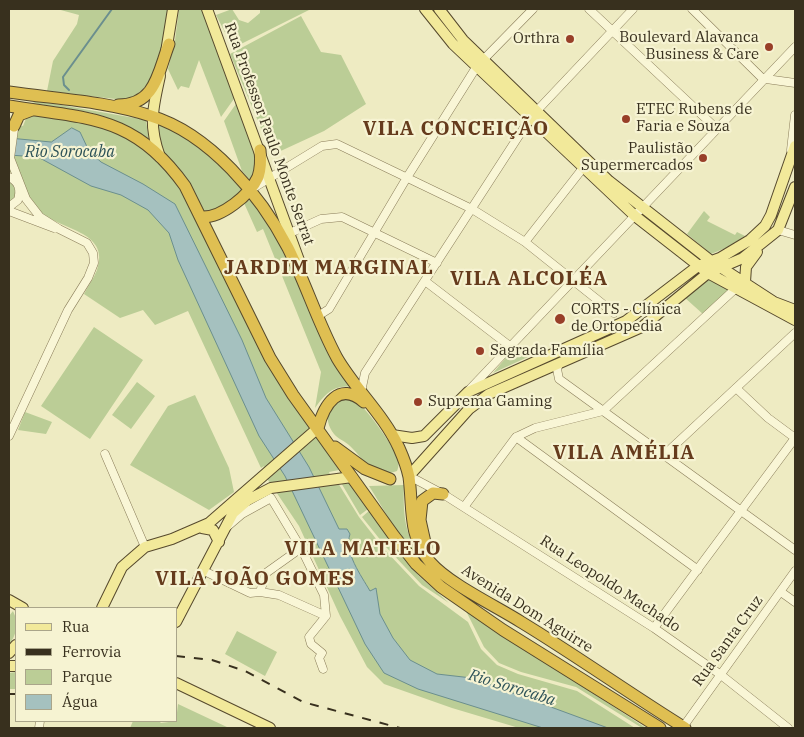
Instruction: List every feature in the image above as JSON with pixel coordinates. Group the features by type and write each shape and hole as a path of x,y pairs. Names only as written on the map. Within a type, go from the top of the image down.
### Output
{"highway":[{"path":"102,104 134,103 148,94 169,44"},
{"path":"9,92 102,104 152,116 173,125 198,140 236,174 272,219 311,297 338,358 379,418"},
{"path":"12,108 43,96"},
{"path":"12,108 98,120 139,139 160,157 185,186 202,217 259,338 293,395 328,441 365,469 390,479"},
{"path":"12,108 14,126"},
{"path":"14,126 20,115 34,110"},
{"path":"202,217 211,218 250,190 259,173 260,150"},
{"path":"318,428 328,403 334,398 348,393 356,395 379,418"},
{"name":"Avenida Dom Aguirre","path":"379,418 392,435 409,476 412,525 419,545 430,563 455,582 524,624 684,728"},
{"name":"Avenida Dom Aguirre","path":"328,441 405,550 441,587 503,630 660,728"},
{"path":"352,476 390,479 409,476"},
{"path":"430,563 420,520 420,507 428,494 443,494"},
{"name":"Avenida Dom Aguirre","path":"643,718 653,718 669,728"}],"main road":[{"path":"160,157 153,138 152,116 169,44 173,9"},
{"name":"Rua Professor Paulo Monte Serrat","path":"208,9 290,233 311,297"},
{"path":"425,9 453,44 480,63 609,181 638,212 774,302 795,310"},
{"path":"439,9 480,63"},
{"path":"534,114 582,168 638,212 698,266 735,289 795,320"},
{"path":"392,435 412,438 424,436 468,392 626,321 698,266 740,247 765,226 795,146"},
{"path":"409,476 469,410 489,394 642,326 708,273 743,258 762,245 778,230 795,187"},
{"path":"745,282 746,267 762,245"},
{"path":"202,528 318,428"},
{"path":"178,618 233,513 248,500 271,488 352,476"},
{"path":"102,607 122,567 145,546 202,528 209,528 215,532 219,542"},
{"path":"178,685 270,728"}],"street":[{"path":"318,316 329,309 374,230 480,63 533,9"},
{"path":"589,9 717,129"},
{"path":"359,390 365,373 534,114 633,9"},
{"path":"692,9 765,80 795,83"},
{"path":"468,392 795,47"},
{"path":"791,157 795,115"},
{"path":"14,126 9,159 18,185 34,211 59,230"},
{"path":"250,190 269,176 322,146 336,144 472,209 524,242 574,279 614,313"},
{"path":"524,242 582,168"},
{"path":"9,177 18,185 18,200 9,207"},
{"path":"9,211 87,243 93,253 93,269 68,310 9,436"},
{"path":"290,233 331,216 342,217 374,230 437,263"},
{"path":"778,230 795,234"},
{"path":"425,282 510,347"},
{"path":"464,507 516,437 535,428 603,411 735,289"},
{"path":"663,456 795,333"},
{"path":"559,364 557,369 559,378 663,456 795,550"},
{"path":"654,628 742,512 795,438 768,418 736,388"},
{"path":"516,437 698,570"},
{"path":"105,454 145,546"},
{"name":"Rua Leopoldo Machado","path":"409,476 464,507 654,628 721,675 788,728"},
{"path":"227,526 242,514 271,498 301,548 324,595 326,616 309,638 311,644 322,653 319,658 323,669"},
{"path":"260,592 266,573 301,548"},
{"path":"204,571 250,592 279,595 326,616"},
{"name":"Rua Santa Cruz","path":"684,728 795,571"},
{"path":"781,592 795,602"}],"green space":[{"path":"57,9 169,9 158,63 146,86 136,95 124,100 47,91 53,61 77,24 79,15"},
{"path":"179,9 202,9 236,96 221,117 199,60 189,88 181,86 178,90 168,69 175,40"},
{"path":"232,9 239,20 248,23 260,13 260,9 311,9 233,48 216,15"},
{"path":"301,16 321,52 341,55 366,104 324,131 272,155 230,54"},
{"path":"38,101 146,120 149,140 123,125 93,113 32,103"},
{"path":"238,101 258,157 252,179 249,179 242,171 224,121"},
{"path":"34,115 100,125 146,148 177,183 265,359 339,470 329,472 334,484 338,483 359,517 384,549 419,586 468,622 481,649 497,665 518,674 577,691 635,728 519,728 452,708 384,684 367,667 340,616 299,526 262,471 264,466 261,468 188,311 155,325 143,310 120,318 84,294 97,270 99,257 97,247 90,239 39,211 30,198 20,174 9,172 9,124 23,126 27,116"},
{"path":"155,123 168,128 202,150 242,190 215,212 204,211 194,190 164,154"},
{"path":"9,180 16,189 15,197 9,203"},
{"path":"252,199 265,215 351,387 335,389 322,399 315,408 321,372 263,229 257,232 244,203"},
{"path":"704,211 710,217 707,221 735,235 737,232 745,236 728,247 711,254 687,234"},
{"path":"709,277 729,290 704,315 684,297"},
{"path":"94,327 143,360 90,439 41,406"},
{"path":"516,346 530,356 493,373"},
{"path":"137,382 155,396 131,429 112,415"},
{"path":"195,395 229,468 234,492 209,510 130,465 168,406"},
{"path":"346,399 359,403 378,426 397,456 397,471 381,473 375,471 350,446 334,434 328,422 329,412 335,404"},
{"path":"25,412 52,422 46,434 18,430"},
{"path":"347,480 368,509 360,515 340,481"},
{"path":"404,485 406,525 417,551 426,561 468,596 463,597 447,588 421,563 398,533 369,486"},
{"path":"370,510 418,575 449,603 422,585 386,547 362,517"},
{"path":"13,611 15,632 9,645 9,616"},
{"path":"466,611 646,728 642,728 576,687 521,672 499,663 484,647"},
{"path":"237,631 277,652 265,676 225,654"},
{"path":"15,672 15,689 9,689 9,673"},
{"path":"178,704 229,728 130,728 133,722 178,722"}],"water":[{"name":"Rio Sorocaba","path":"72,128 80,132 89,151 101,162 143,184 175,204 242,340 266,398 309,467 339,529 347,529 350,534 349,549 354,564 370,591 376,588 380,614 393,638 410,660 437,674 472,678 608,728 543,728 418,689 384,673 365,644 285,476 259,436 178,260 169,233 148,210 121,195 91,186 38,157 9,155 9,138 51,142"}],"waterway":[{"path":"69,90 64,85 63,77 112,9"}],"railway":[{"path":"178,656 212,660 245,671 303,702 400,728"},
{"path":"9,694 15,694"}],"place":[{"name":"Orthra","path":"570,39"},
{"name":"Boulevard Alavanca Business & Care","path":"769,47"},
{"name":"ETEC Rubens de Faria e Souza","path":"626,119"},
{"name":"Paulistão Supermercados","path":"703,158"},
{"name":"CORTS - Clínica de Ortopedia","path":"560,319"},
{"name":"Sagrada Família","path":"480,351"},
{"name":"Suprema Gaming","path":"418,402"}],"district":[{"name":"VILA CONCEIÇÃO","path":"456,129"},
{"name":"JARDIM MARGINAL","path":"329,268"},
{"name":"VILA ALCOLÉA","path":"529,279"},
{"name":"VILA AMÉLIA","path":"624,453"},
{"name":"VILA MATIELO","path":"363,549"},
{"name":"VILA JOÃO GOMES","path":"255,579"}]}
